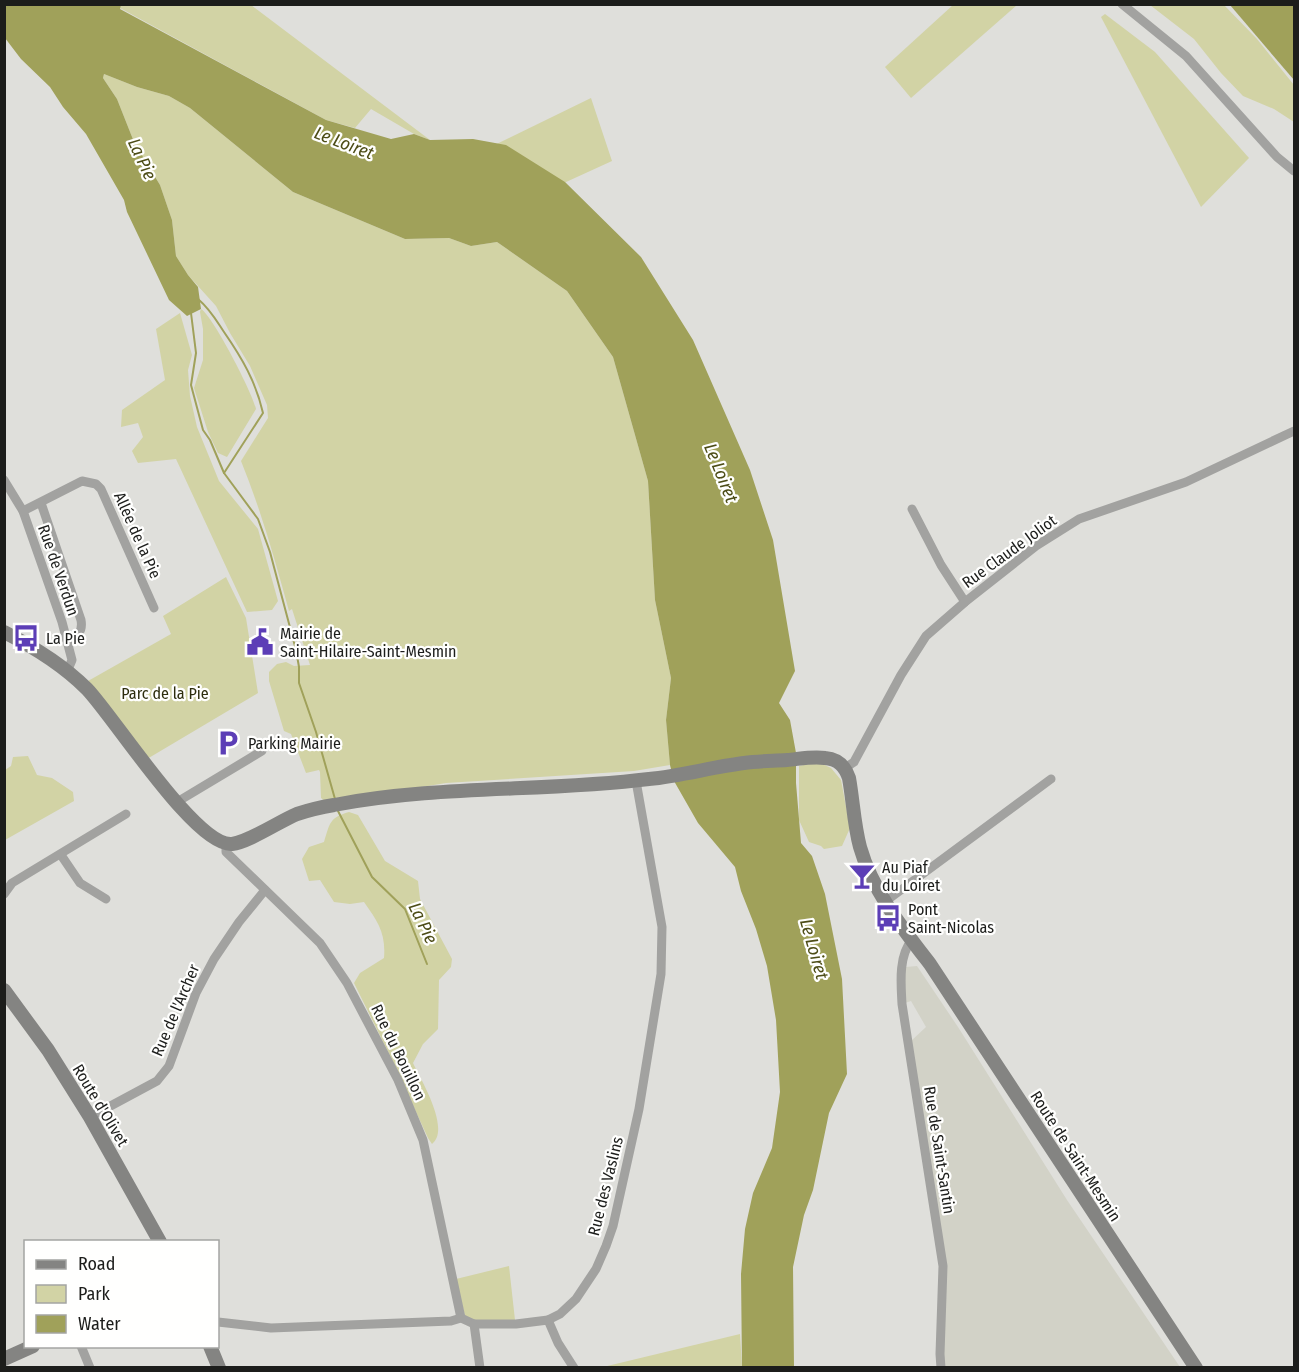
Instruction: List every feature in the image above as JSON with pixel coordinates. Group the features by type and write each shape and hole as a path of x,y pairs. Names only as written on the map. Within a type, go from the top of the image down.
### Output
{"main road":[{"path":"4,632 20,640 67,672 98,701 141,761 177,802 212,837 226,843 240,842 299,813 337,805 450,791 636,781 741,763 833,759 845,768 849,778 860,847 869,870 912,940"},
{"name":"Route de Saint-Mesmin","path":"912,940 1196,1368"},
{"name":"Route d'Olivet","path":"4,990 48,1050 90,1117 159,1240"},
{"path":"4,1359 31,1348"},
{"path":"210,1348 219,1368"}],"street":[{"path":"1122,4 1186,57 1265,145 1294,171"},
{"name":"Rue Claude Joliot","path":"845,768 854,762 901,675 926,636 1036,546 1079,519 1186,482 1294,431"},
{"name":"Rue de Verdun","path":"4,480 22,511 68,640 72,663 67,672"},
{"name":"Allée de la Pie","path":"22,511 82,481 96,484 101,489 154,608"},
{"path":"41,503 81,620 79,634 68,640"},
{"path":"912,509 941,565 965,602"},
{"path":"177,802 262,751"},
{"path":"886,901 1051,779"},
{"name":"Rue des Vaslins","path":"461,1318 474,1324 516,1324 548,1320 568,1307 584,1288 596,1269 609,1236 639,1109 660,986 662,927 636,781"},
{"path":"4,894 12,884 126,814"},
{"name":"Rue du Bouillon","path":"226,843 226,852 320,943 347,983 398,1080 423,1140 461,1318"},
{"path":"61,855 80,883 106,899"},
{"name":"Rue de l'Archer","path":"90,1117 157,1081 169,1066 196,993 213,959 265,890"},
{"name":"Rue de Saint-Santin","path":"912,940 905,953 901,984 902,1004 943,1266 941,1368"},
{"path":"219,1322 271,1329 451,1321 461,1318"},
{"path":"548,1320 558,1343 574,1368"},
{"path":"474,1324 480,1368"},
{"path":"81,1348 90,1368"}],"shaded area":[{"path":"917,966 1067,1200 1180,1367 941,1367 943,1266 911,1041 926,1027 911,1001 905,1003 903,982 906,967"}],"green space":[{"path":"121,4 251,5 430,140 414,134 371,109 355,128 326,120 120,8"},
{"path":"953,5 1017,5 911,98 885,67"},
{"path":"1150,5 1224,5 1257,39 1294,85 1294,122 1274,109 1243,96 1194,39"},
{"path":"1105,14 1155,52 1249,158 1201,207 1101,17"},
{"path":"104,74 169,96 190,108 293,192 405,239 449,238 471,246 497,242 567,291 613,357 648,481 655,600 671,678 666,720 670,765 634,771 446,783 342,800 341,797 325,801 321,798 320,772 319,770 306,773 291,734 284,731 269,681 269,672 277,664 286,662 294,666 310,665 292,609 289,611 273,554 241,461 268,418 267,405 250,366 216,306 188,275 176,256 172,220 160,185 134,142 117,99 103,78"},
{"path":"591,98 612,161 542,193 476,154"},
{"path":"201,309 214,325 232,356 256,409 227,457 218,453 208,432 194,388 203,360"},
{"path":"180,313 192,355 188,370 190,396 197,427 219,481 258,529 278,601 272,610 247,612 176,459 138,463 132,451 143,437 138,423 121,427 122,410 165,380 156,329"},
{"name":"Parc de la Pie","path":"226,577 246,618 258,693 147,759 88,681 171,634 163,616"},
{"path":"28,756 37,775 52,778 73,792 74,801 5,840 5,770 11,766 13,757"},
{"path":"818,762 831,768 841,780 850,828 842,846 824,849 809,842 799,820 799,766"},
{"path":"349,812 358,815 385,861 418,881 420,899 452,959 451,967 439,980 438,1029 423,1044 413,1063 428,1092 436,1116 437,1137 432,1144 354,983 360,973 384,958 384,942 380,928 364,902 350,904 334,902 320,880 309,881 302,859 309,847 324,842 334,819"},
{"path":"509,1266 515,1320 466,1320 456,1279"},
{"path":"740,1334 742,1367 603,1367"}],"water":[{"name":"Le Loiret","path":"4,5 121,5 120,9 326,120 391,139 414,134 430,140 473,139 506,145 565,182 641,257 693,340 750,470 773,540 795,671 779,703 790,720 796,753 801,843 812,856 825,894 842,979 847,1074 829,1113 813,1190 804,1215 793,1267 794,1367 742,1367 741,1274 745,1229 753,1193 772,1148 780,1092 776,1020 767,966 735,867 698,823 674,781 670,765 666,720 671,678 655,600 648,481 613,357 567,291 497,242 471,246 449,238 405,239 293,192 190,108 169,96 104,74 103,78 117,99 134,142 160,185 172,220 176,256 198,287 201,309 187,316 169,300 127,212 124,200 86,134 63,107 50,87 21,59 5,38"},
{"path":"1230,5 1294,5 1294,80"}],"waterway":[{"path":"198,299 212,315 242,361 263,413 224,473"},
{"name":"La Pie","path":"191,313 196,353 191,385 203,430 210,440 224,473 258,519 270,552 296,650 299,683 335,799"},
{"name":"La Pie","path":"338,811 372,877 405,909 427,964"}],"place":[{"name":"La Pie","path":"26,638"},
{"name":"Mairie de Saint-Hilaire-Saint-Mesmin","path":"260,642"},
{"name":"Parking Mairie","path":"228,743"},
{"name":"Au Piaf du Loiret","path":"862,876"},
{"name":"Pont Saint-Nicolas","path":"888,918"}]}
